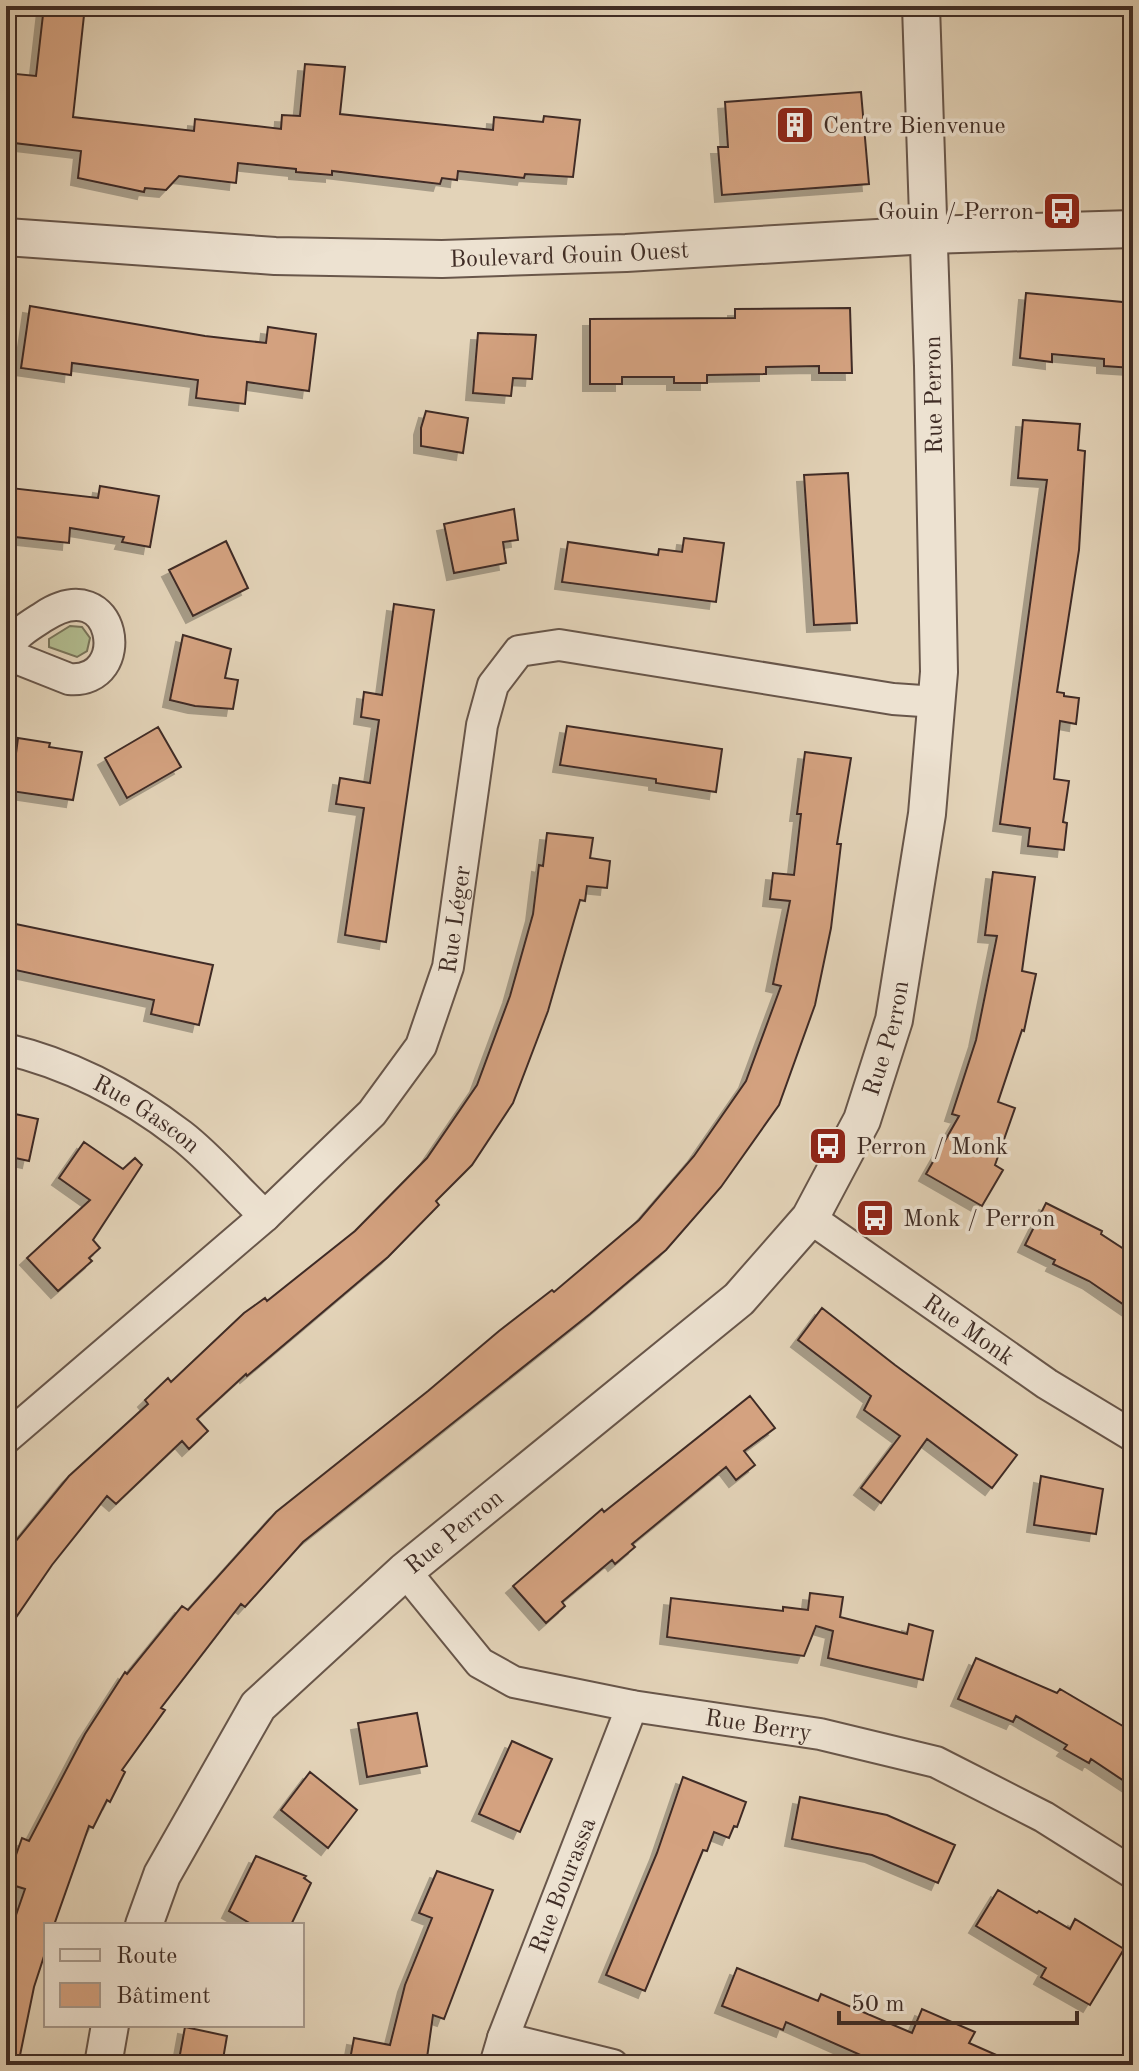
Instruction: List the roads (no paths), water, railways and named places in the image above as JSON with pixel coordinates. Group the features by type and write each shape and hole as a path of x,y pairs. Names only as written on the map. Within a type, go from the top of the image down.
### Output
{"street":[{"name":"Rue Perron","path":"145,1923 162,1875 258,1706 405,1571 739,1299 810,1218 862,1120 894,1020 927,814 937,702 939,640 921,6"},
{"name":"Boulevard Gouin Ouest","path":"6,237 275,256 396,259 626,253 928,235 1133,229"},
{"name":"Rue Léger","path":"6,1438 265,1216 372,1113 421,1046 448,967 482,725 493,685 519,651 559,645 893,699 937,702"},
{"name":"Rue Gascon","path":"6,1049 42,1058 106,1085 182,1136 265,1216"},
{"name":"Rue Monk","path":"810,1218 1047,1384 1133,1436"},
{"name":"Rue Berry","path":"405,1571 480,1663 514,1682 632,1706 820,1734 936,1762 1044,1817 1133,1873"},
{"name":"Rue Bourassa","path":"499,2052 632,1706"},
{"path":"103,2065 110,2027"},
{"path":"499,2052 613,2065"}],"place":[{"name":"Centre Bienvenue","path":"795,125"},
{"name":"Gouin / Perron","path":"1062,211"},
{"name":"Perron / Monk","path":"828,1146"},
{"name":"Monk / Perron","path":"875,1218"}]}
